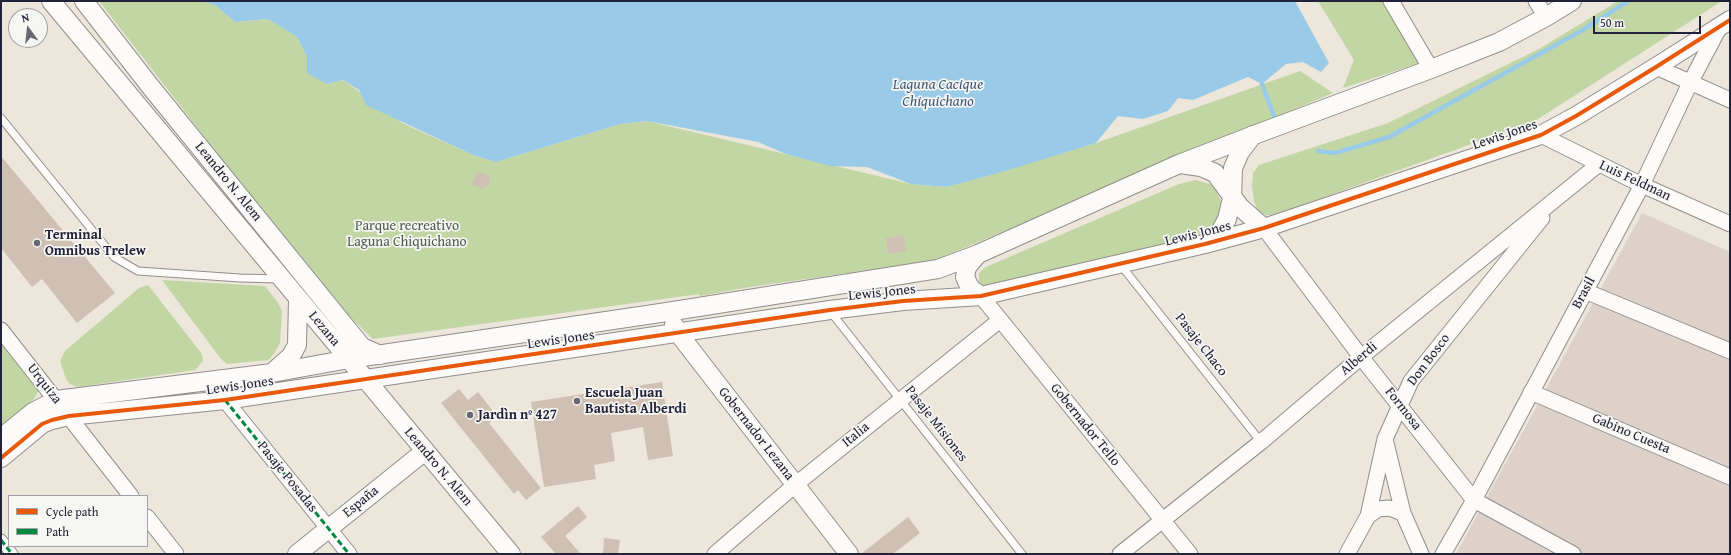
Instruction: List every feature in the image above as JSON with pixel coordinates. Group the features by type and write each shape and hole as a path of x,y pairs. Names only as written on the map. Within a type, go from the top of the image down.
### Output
{"street":[{"name":"Leandro N. Alem","path":"51,1 282,279"},
{"name":"Leandro N. Alem","path":"84,1 150,86 362,347 380,355"},
{"path":"1391,1 1431,69"},
{"path":"1536,1 1546,17"},
{"name":"Lewis Jones","path":"1,438 33,412 56,400 272,373 349,359 667,312 938,269 978,254 1180,164 1254,134 1431,69 1499,42 1546,17 1572,1"},
{"name":"Lewis Jones","path":"1,458 42,424 69,416 225,400 830,310 903,301 981,296 1205,244 1264,228 1541,135 1576,116 1724,24"},
{"name":"Brasil","path":"1443,554 1474,500 1642,185 1690,83 1724,24"},
{"path":"1656,67 1730,100"},
{"path":"1205,244 1219,234 1227,220 1232,198 1233,168 1240,152 1254,134"},
{"name":"Luis Feldman","path":"1541,135 1642,185 1730,224"},
{"path":"1180,164 1201,167 1215,173 1224,184 1232,198 1264,228"},
{"name":"Alberdi","path":"1120,554 1261,442 1361,357 1599,164"},
{"name":"Don Bosco","path":"1347,554 1368,516 1385,439 1411,381 1562,194"},
{"name":"Formosa","path":"1264,228 1361,357 1400,404 1474,500 1573,554"},
{"path":"978,254 967,267 965,277 970,288 981,296"},
{"name":"Lezana","path":"282,279 365,379"},
{"path":"1585,291 1730,351"},
{"name":"Gobernador Tello","path":"981,296 1190,554"},
{"path":"272,373 292,356 297,345 298,299"},
{"name":"Gobernador Lezana","path":"667,312 678,333 849,554"},
{"name":"Italia","path":"714,554 795,485 1000,320"},
{"name":"Urquiza","path":"1,330 130,495"},
{"name":"Leandro N. Alem","path":"365,379 511,554"},
{"name":"Gabino Cuesta","path":"1531,392 1730,476"},
{"name":"Pasaje Posadas","path":"225,400 349,554"},
{"path":"1385,439 1403,513 1421,554"},
{"name":"España","path":"298,554 425,451"},
{"path":"1368,516 1378,509 1389,508 1403,513"},
{"path":"148,518 176,554"},
{"path":"1,540 12,554"}],"lane":[{"path":"1,118 114,257 138,271 240,278 282,279"},
{"name":"Pasaje Chaco","path":"1120,264 1261,442"},
{"name":"Pasaje Misiones","path":"830,310 1022,554"}],"shaded area":[{"path":"1642,213 1730,252 1730,554 1456,554"}],"green space":[{"name":"Parque recreativo Laguna Chiquichano","path":"99,1 200,1 215,5 235,22 268,19 297,37 307,57 327,84 343,80 402,123 473,155 496,162 620,124 647,121 911,184 947,187 1096,143 1300,71 1333,93 933,261 750,287 700,296 699,294 373,339 328,296"},
{"path":"1318,1 1396,1 1432,59 1343,88 1354,60"},
{"path":"1618,1 1722,1 1535,121 1275,215 1266,215 1258,211 1254,201 1252,186 1253,173 1259,165 1388,123 1539,49"},
{"path":"1196,180 1213,185 1221,201 1223,218 1200,241 984,289 979,283 979,273 986,267 1179,184"},
{"path":"162,280 265,286 282,311 280,343 274,354 268,360 227,364 221,359"},
{"path":"148,285 202,354 203,361 195,370 78,387 70,384 66,379 60,361 65,351 139,288"},
{"path":"1,341 38,388 38,392 34,399 1,426"}],"water":[{"name":"Laguna Cacique Chiquichano","path":"200,1 1295,1 1329,63 1321,72 1303,62 1286,64 1262,84 1248,77 1193,100 1178,98 1168,111 1143,119 1118,116 1096,143 947,187 911,184 867,167 830,166 786,154 758,142 647,121 620,124 496,162 473,155 366,105 359,90 343,80 327,84 307,73 307,57 297,37 268,19 235,22 215,5"}],"building":[{"name":"Terminal Omnibus Trelew","path":"1,156 115,293 77,323 42,279 32,287 1,248"},
{"path":"477,172 490,176 489,184 483,189 472,185"},
{"path":"903,235 906,251 888,254 886,238"},
{"path":"662,382 673,456 648,460 643,427 611,433 615,461 594,465 596,479 544,487 531,402"},
{"path":"459,389 468,400 478,392 497,416 489,423 541,488 526,500 518,490 514,494 441,403"},
{"path":"578,506 587,517 565,536 581,554 556,554 541,537"},
{"path":"908,517 920,533 893,554 861,554"},
{"path":"604,538 620,540 618,554 603,554"}],"waterway":[{"path":"1318,151 1335,153 1389,137 1581,31 1628,1"},
{"path":"1262,84 1275,119"}],"marked path":[{"path":"225,400 349,554"},
{"path":"1,540 12,554"}],"cycle path":[{"path":"1,458 42,424 69,416 225,400 830,310 903,301 981,296 1205,244 1264,228 1541,135 1576,116 1730,20"}],"place":[{"name":"Terminal Omnibus Trelew","path":"37,243"},
{"name":"Escuela Juan Bautista Alberdi","path":"577,401"},
{"name":"Jardìn nº 427","path":"470,415"}]}
